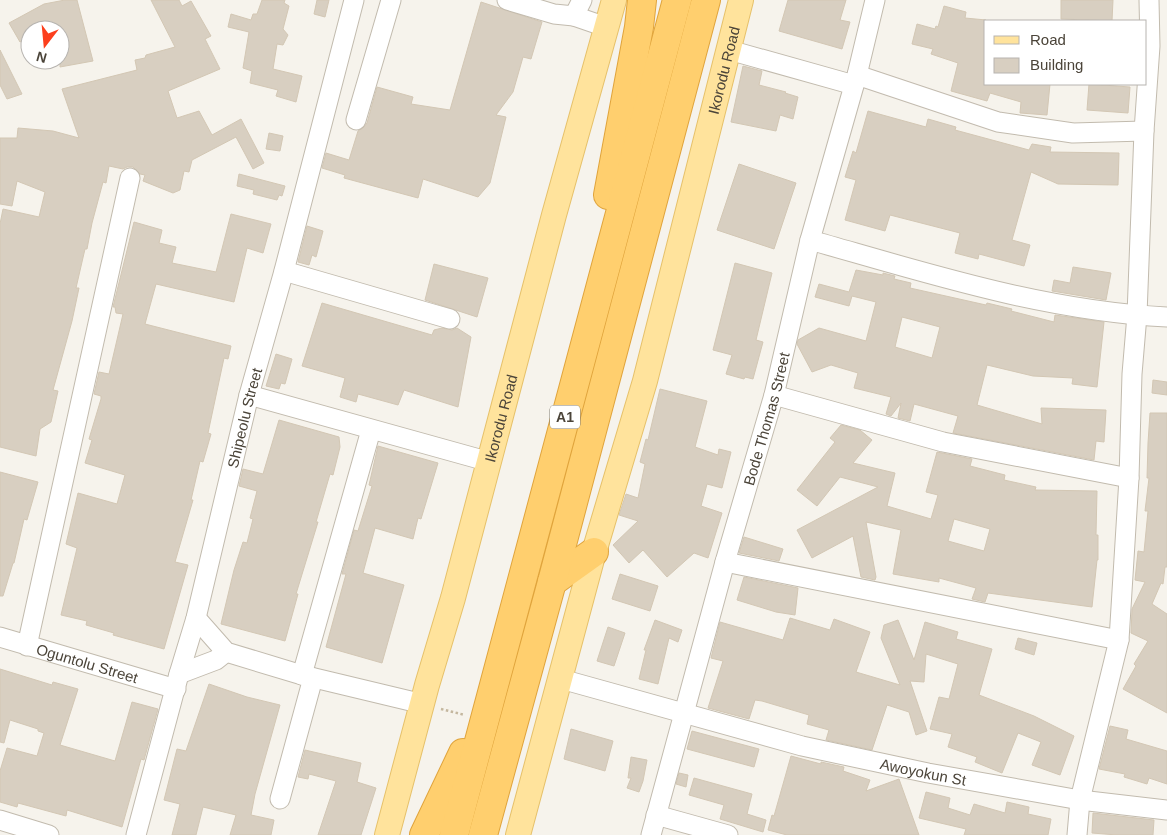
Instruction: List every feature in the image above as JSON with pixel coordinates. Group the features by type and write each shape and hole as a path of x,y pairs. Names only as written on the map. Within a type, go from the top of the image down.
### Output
{"highway":[{"path":"611,246 607,196 639,27 642,0"},
{"name":"A1","path":"454,835 677,0"},
{"name":"A1","path":"483,835 706,0"},
{"path":"552,582 594,552"},
{"path":"424,835 460,758 484,720"}],"main road":[{"name":"Ikorodu Road","path":"387,835 490,462 554,215 614,0"},
{"name":"Ikorodu Road","path":"518,835 594,552 645,381 741,0"}],"street":[{"name":"Shipeolu Street","path":"136,835 177,681 196,618 249,395 284,272 354,0"},
{"path":"356,120 391,0"},
{"path":"507,0 554,14 578,8 606,27"},
{"name":"Bode Thomas Street","path":"651,835 724,562 774,395 810,240 855,80 875,0"},
{"path":"1077,835 1080,800 1119,640 1129,478 1144,131 1150,46 1149,0"},
{"path":"729,50 855,80 998,122 1073,133 1144,131"},
{"path":"28,646 130,178"},
{"path":"810,240 974,286 1055,304 1167,317"},
{"path":"284,272 450,319"},
{"path":"249,395 490,462"},
{"path":"774,395 943,442 1129,478"},
{"path":"280,799 307,676 371,430"},
{"path":"724,562 1119,640"},
{"path":"196,618 226,652 307,676 423,704"},
{"name":"Oguntolu Street","path":"0,637 28,646 177,681"},
{"path":"177,681 216,660 226,652"},
{"name":"Awoyokun St","path":"561,679 802,746 870,761 1080,800 1167,810"},
{"path":"656,815 728,835"},
{"path":"0,820 49,835"}],"path":[{"path":"423,704 484,720"}],"building":[{"path":"77,0 93,61 70,65 70,20 20,20 20,42 9,23 44,4"},
{"path":"151,0 179,0 182,6 191,1 211,36 205,39 220,69 168,91 177,118 199,111 212,135 241,119 264,163 253,169 236,137 192,160 189,172 184,171 180,190 173,193 143,181 145,175 140,174 133,167 123,169 109,166 106,183 103,182 76,288 79,288 72,321 53,390 58,391 51,422 40,429 36,456 0,447 0,224 3,209 39,217 45,192 17,181 12,206 0,204 0,138 17,138 18,128 53,131 79,138 62,89 137,70 135,60 175,47"},
{"path":"262,0 285,0 284,3 289,6 283,29 288,35 283,45 277,44 273,69 302,76 296,102 276,96 278,90 250,83 252,71 243,68 249,32 228,27 231,14 251,20 253,14 257,14"},
{"path":"317,0 329,0 325,17 314,14"},
{"path":"788,0 846,0 840,20 850,22 842,49 779,31"},
{"path":"1061,0 1113,0 1112,20 1061,19"},
{"path":"481,2 542,22 531,59 523,57 513,92 496,115 506,117 490,183 478,197 423,179 418,198 344,178 345,175 322,168 326,153 349,160 358,131 367,123 377,87 413,97 411,104 450,110"},
{"path":"944,6 966,12 965,18 986,20 984,20 984,85 1050,85 1047,115 1020,113 1021,102 990,93 987,101 951,91 958,63 931,54 933,49 912,44 917,24 935,29 936,26 938,27"},
{"path":"0,50 22,94 7,99 0,85"},
{"path":"743,66 762,71 759,85 798,97 793,119 780,115 776,131 731,122"},
{"path":"1089,85 1130,87 1128,113 1087,110"},
{"path":"868,111 926,127 928,119 956,127 955,130 1029,150 1032,144 1051,147 1050,152 1119,153 1118,185 1058,184 1031,172 1012,240 1030,245 1024,266 979,254 978,259 955,253 960,233 890,215 885,231 845,220 856,180 845,177 853,151 856,153"},
{"path":"269,133 283,136 280,151 266,149"},
{"path":"739,164 796,183 774,249 717,230"},
{"path":"239,174 285,186 282,196 279,195 277,200 253,194 254,190 237,186"},
{"path":"231,214 271,224 263,253 247,248 234,302 156,284 145,324 231,346 228,359 224,358 208,433 211,434 203,462 200,461 191,500 193,500 175,562 188,565 164,649 113,635 114,633 86,625 87,621 61,615 77,548 66,544 78,493 117,504 125,475 85,463 92,440 89,439 101,399 101,396 94,394 99,372 109,374 123,314 116,313 115,307 113,307 134,222 162,230 159,243 176,247 172,263 216,272"},
{"path":"307,226 323,231 316,257 312,255 309,265 298,262"},
{"path":"735,263 772,273 756,340 763,342 753,379 745,377 744,379 726,374 732,355 713,350"},
{"path":"434,264 488,278 477,317 425,300"},
{"path":"1073,267 1111,273 1106,300 1052,291 1054,280 1070,283"},
{"path":"856,270 883,275 883,273 895,276 894,279 911,283 910,288 986,305 987,303 1054,322 1055,315 1104,322 1097,387 1072,384 1073,378 1033,376 987,365 977,405 1042,424 1041,408 1106,410 1104,442 1096,441 1094,460 953,433 958,416 914,404 910,421 898,418 901,403 891,416 886,414 891,397 854,388 858,373 831,365 812,372 797,344 798,340 819,328 866,341 876,302 852,296 849,306 815,297 819,284 849,292","holes":["902,317 940,327 932,358 895,347"]},
{"path":"322,303 432,335 434,330 442,328 452,330 457,328 471,337 458,407 404,390 398,405 358,394 356,402 340,397 345,378 302,366"},
{"path":"276,354 292,359 285,384 281,383 279,389 266,386"},
{"path":"1153,380 1167,382 1167,395 1152,393"},
{"path":"660,389 707,401 695,447 718,455 719,449 731,452 722,488 707,484 701,506 722,513 708,558 694,553 667,577 643,550 629,563 613,545 638,521 619,515 626,494 638,498 645,464 640,462 646,439 648,440"},
{"path":"1150,413 1167,413 1167,567 1165,567 1163,584 1161,583 1152,604 1167,614 1167,713 1123,689 1136,666 1134,664 1148,641 1131,633 1132,609 1145,582 1135,580 1138,551 1144,552 1148,511 1145,511 1149,478 1147,478"},
{"path":"279,420 339,437 340,447 333,475 330,474 316,522 318,522 296,594 298,594 285,641 221,624 234,570 243,542 247,543 253,519 250,518 257,491 239,486 243,469 263,474"},
{"path":"841,425 860,430 872,440 853,463 895,473 887,506 931,519 938,495 926,492 937,452 972,459 970,466 1005,475 1004,480 1036,487 1035,490 1097,491 1096,535 1098,535 1098,560 1092,607 988,593 985,602 972,599 976,588 939,578 939,582 893,574 901,530 866,522 875,580 861,577 853,536 812,558 797,530 878,487 840,477 817,506 797,490 835,442 830,438","holes":["954,519 990,529 984,551 948,541"]},
{"path":"378,446 438,463 421,519 418,518 413,539 375,528 363,573 404,585 382,663 326,647 346,574 342,574 354,530 358,531 372,486 369,485"},
{"path":"0,472 38,482 27,520 24,519 14,563 3,596 0,596"},
{"path":"744,537 783,549 779,561 739,553"},
{"path":"620,574 658,586 650,611 612,599"},
{"path":"744,577 798,588 795,615 776,612 737,600"},
{"path":"790,618 830,630 834,619 870,632 856,672 900,685 881,638 884,625 898,620 914,660 925,622 958,632 956,639 992,649 979,695 1034,716 1074,736 1060,775 1032,765 1041,742 1018,733 1002,773 975,762 977,757 948,747 952,734 930,729 939,697 949,699 958,664 926,654 924,682 910,681 927,731 916,735 909,712 887,705 872,750 826,740 829,730 807,724 809,715 762,701 755,700 749,719 708,708 723,661 711,658 720,622 783,640"},
{"path":"655,620 682,630 678,642 669,638 658,684 639,679 646,650 644,650"},
{"path":"608,627 625,633 614,666 597,661"},
{"path":"1018,638 1037,643 1034,655 1015,649"},
{"path":"0,669 52,685 53,682 78,689 60,745 115,761 132,702 158,709 144,760 141,759 122,827 67,810 66,816 18,803 17,807 0,802 0,771 7,748 37,756 44,733 38,731 38,729 10,720 4,743 0,742"},
{"path":"209,684 247,697 280,705 251,815 274,820 271,835 230,835 236,815 203,807 196,835 172,835 180,804 164,800 177,749 186,751"},
{"path":"1110,726 1128,730 1126,739 1167,751 1167,784 1149,778 1147,784 1124,777 1125,774 1099,769"},
{"path":"571,729 613,741 605,771 564,759"},
{"path":"692,731 759,749 754,767 687,749"},
{"path":"305,750 361,763 357,782 376,788 361,835 318,835 336,781 309,774 308,779 298,777"},
{"path":"791,756 821,764 821,762 844,767 843,771 870,780 866,791 899,779 919,835 787,835 768,830 772,815 774,816"},
{"path":"631,757 647,760 639,792 627,788 631,778 628,778"},
{"path":"679,773 688,775 686,787 676,784"},
{"path":"694,778 752,794 747,814 766,820 763,832 720,819 724,805 689,795"},
{"path":"926,792 950,798 948,808 970,815 974,804 1005,813 1007,802 1029,807 1028,814 1051,819 1048,835 964,835 966,829 919,818"},
{"path":"1093,813 1154,820 1153,835 1092,833"}]}
